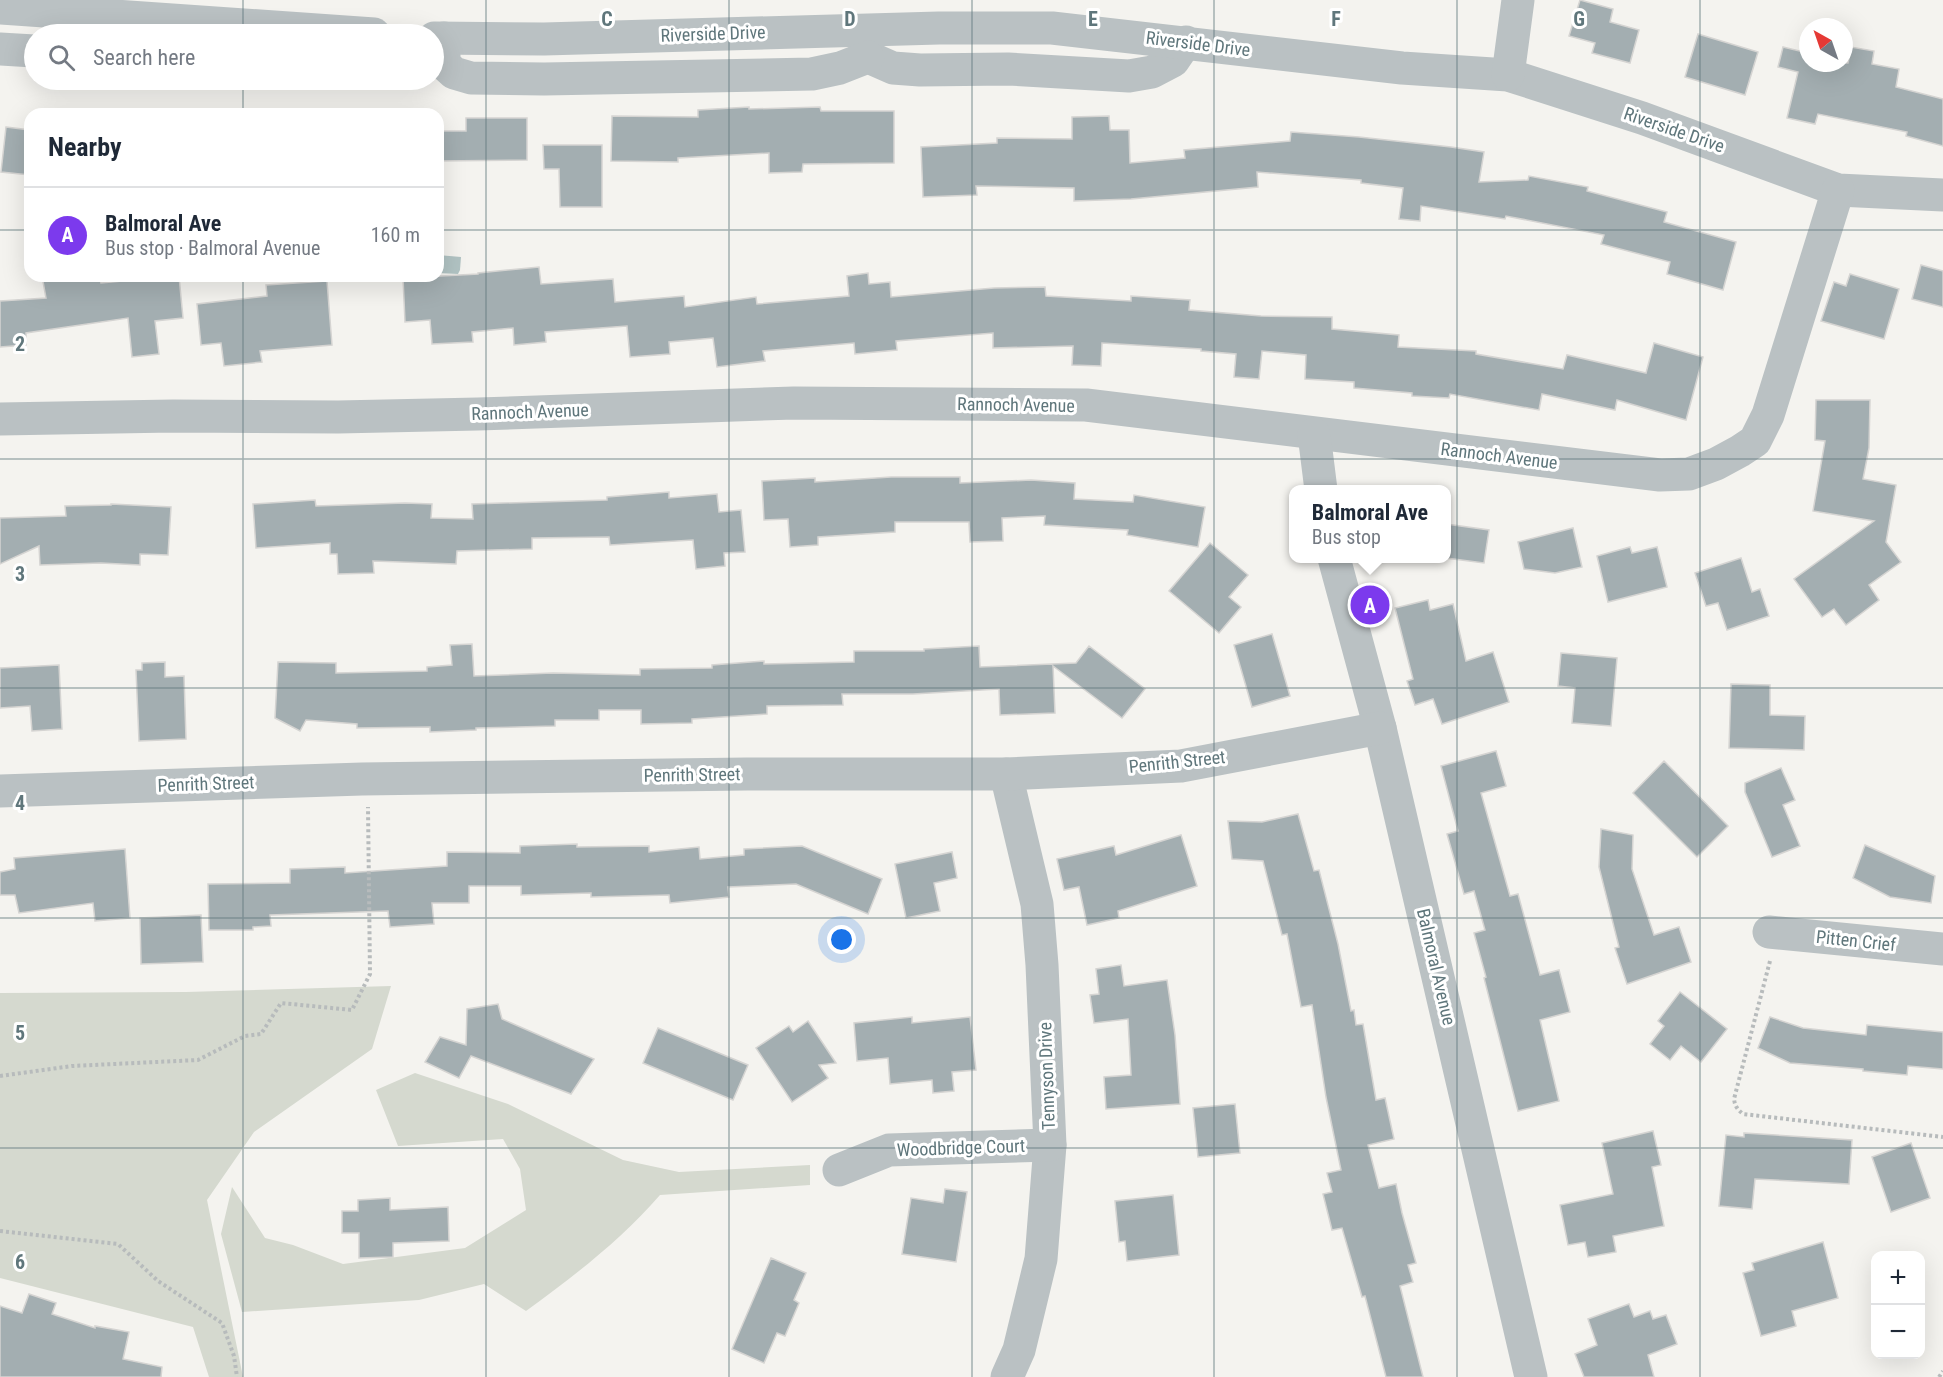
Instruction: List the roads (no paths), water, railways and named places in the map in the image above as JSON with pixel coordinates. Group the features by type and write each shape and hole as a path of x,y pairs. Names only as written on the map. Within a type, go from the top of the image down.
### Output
{"street":[{"path":"1508,75 1518,0"},
{"path":"0,8 146,24"},
{"name":"Riverside Drive","path":"444,51 544,39 868,44 1052,28 1402,68 1508,75 1642,118 1838,190 1943,195"},
{"path":"444,59 454,72 471,78 556,79 812,74 840,68 868,44 893,68 1008,69 1129,76 1152,72 1173,61 1186,42"},
{"path":"0,50 24,51"},
{"name":"Rannoch Avenue","path":"0,418 338,417 794,403 1086,405 1660,476 1689,474 1716,464 1755,441 1768,415 1838,190"},
{"path":"1314,434 1320,485"},
{"name":"Balmoral Avenue","path":"1335,563 1380,728 1531,1377"},
{"name":"Penrith Street","path":"0,792 368,779 747,774 1006,774 1180,766 1380,728"},
{"name":"Tennyson Drive","path":"1006,774 1037,904 1050,1145 1041,1259 1019,1350 1007,1377"},
{"name":"Pitten Crief","path":"1769,932 1943,949"},
{"name":"Woodbridge Court","path":"839,1170 889,1150 1050,1145"}],"place":[{"name":"Balmoral Ave","path":"1370,605"}]}
